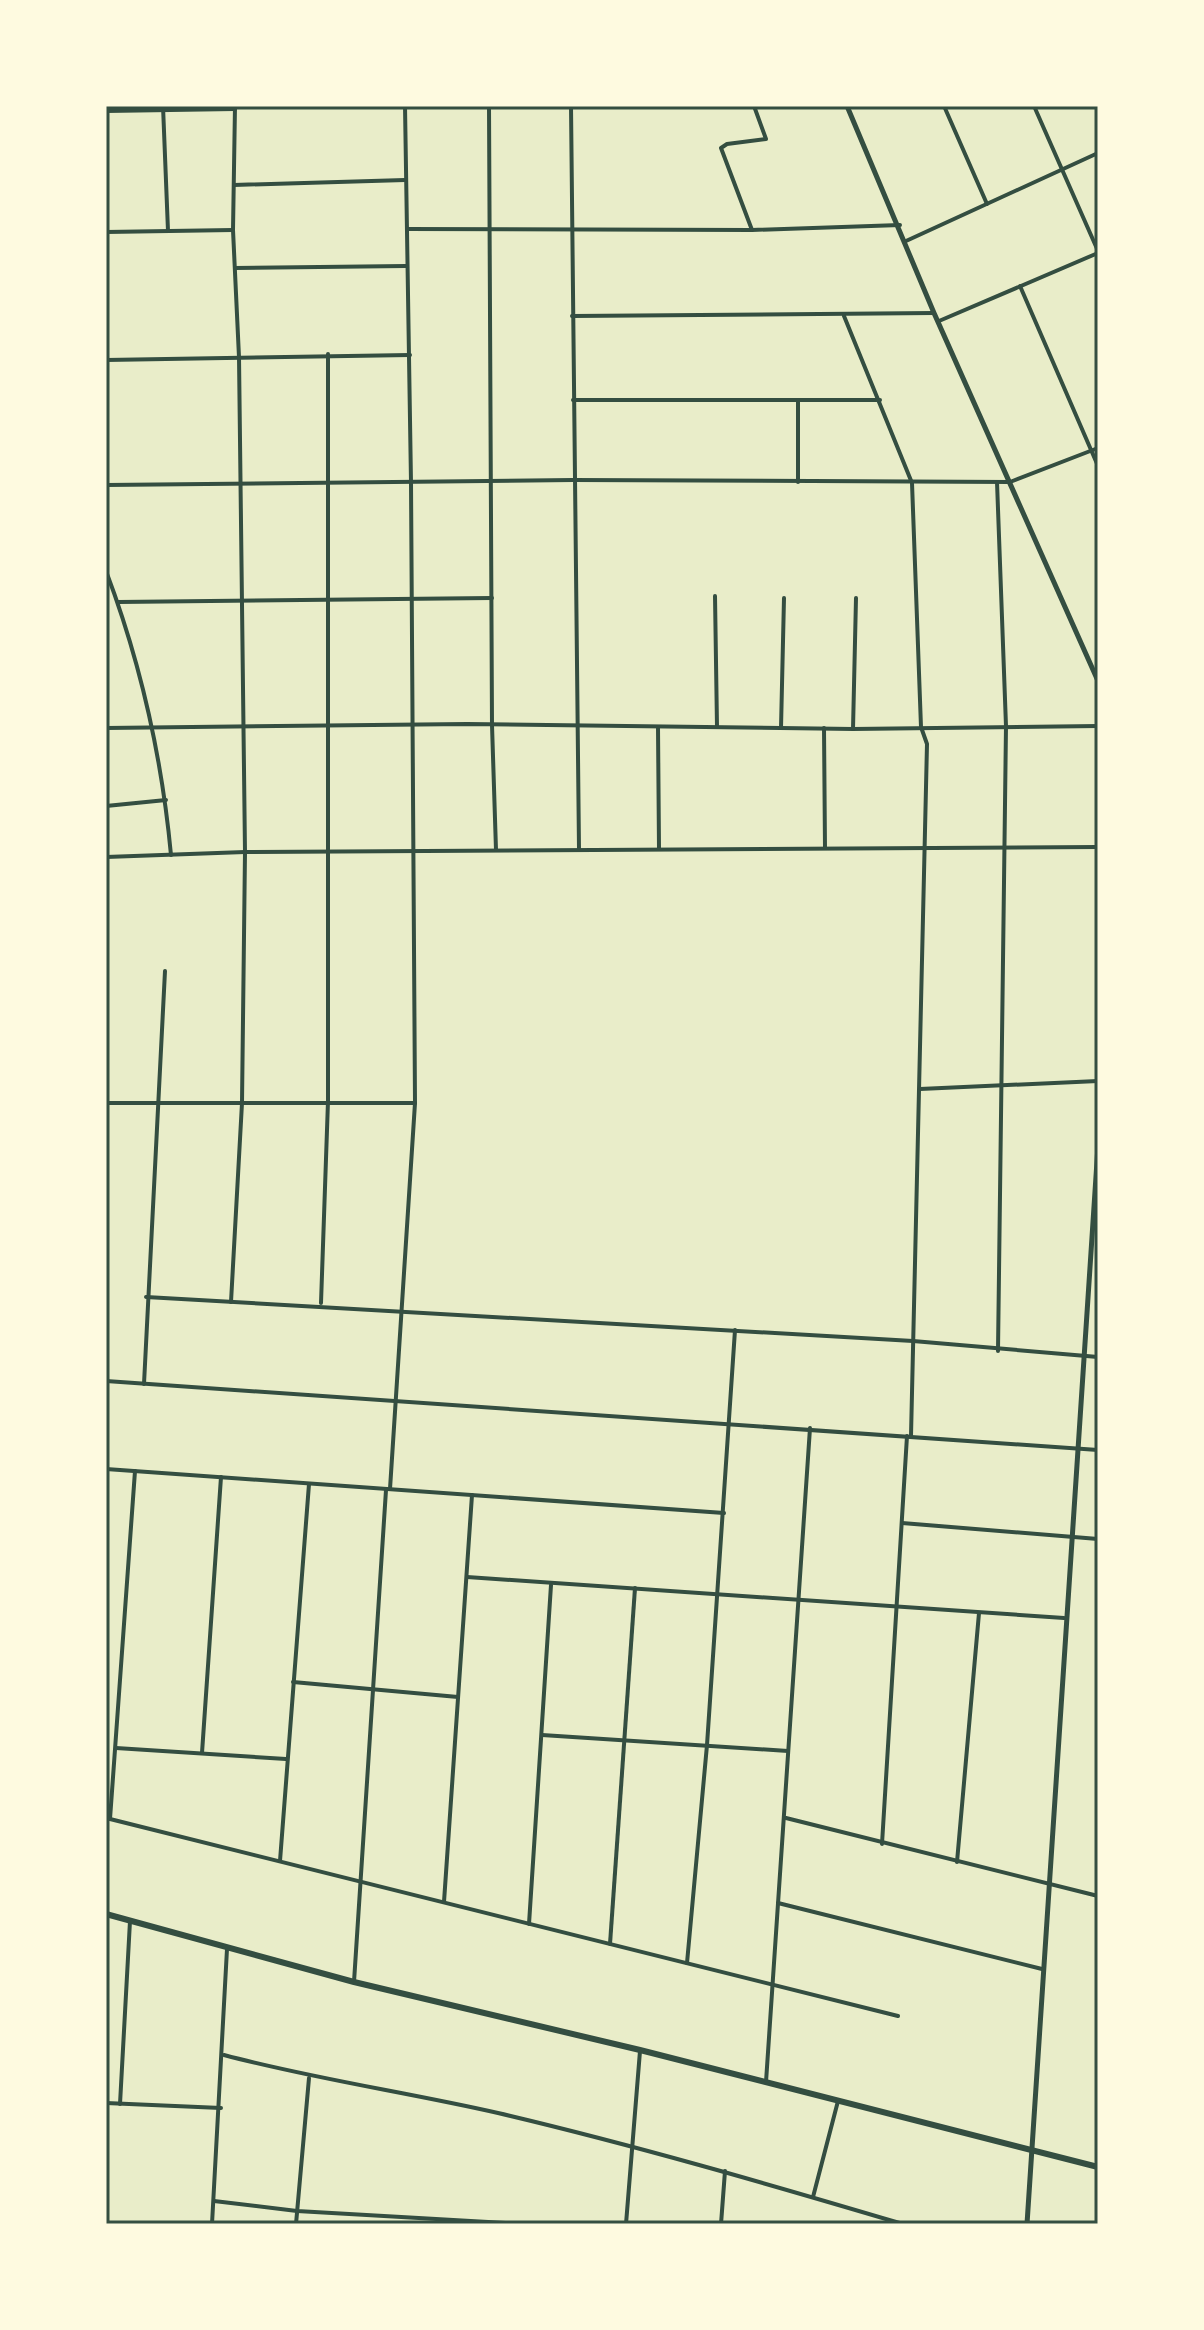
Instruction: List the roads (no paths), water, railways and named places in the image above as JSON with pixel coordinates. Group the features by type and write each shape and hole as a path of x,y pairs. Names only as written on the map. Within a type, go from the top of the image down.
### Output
{"main road":[{"path":"106,1914 354,1982 640,2050 1098,2167"}],"street":[{"path":"354,1982 415,1103 410,355 405,106"},
{"path":"489,106 492,725 496,850"},
{"path":"571,106 575,726 579,849"},
{"path":"752,230 721,148 727,144 766,139 754,106"},
{"path":"847,106 900,225 934,313 1098,681"},
{"path":"944,106 987,204"},
{"path":"938,322 1098,252 1034,106"},
{"path":"106,111 235,107 233,230 239,357 245,852 242,1103 231,1302"},
{"path":"163,108 168,231"},
{"path":"906,241 1098,153"},
{"path":"234,185 405,180"},
{"path":"407,229 752,230 900,225"},
{"path":"106,232 233,230"},
{"path":"235,268 406,266"},
{"path":"1020,286 1098,466"},
{"path":"572,316 934,313"},
{"path":"844,316 912,483 921,727 927,744 913,1341 882,1844"},
{"path":"320,1304 328,1101 325,852 328,354"},
{"path":"106,360 410,355"},
{"path":"573,400 880,400"},
{"path":"798,400 798,482"},
{"path":"106,485 573,480 1010,482 1098,448"},
{"path":"997,482 1006,726 998,1351"},
{"path":"106,571 118,602 151,728 166,800 171,855"},
{"path":"715,596 717,727"},
{"path":"118,602 492,598"},
{"path":"781,728 784,598"},
{"path":"853,729 856,598"},
{"path":"106,728 492,725 853,729 1098,726"},
{"path":"658,727 659,849"},
{"path":"824,728 825,848"},
{"path":"106,806 166,800"},
{"path":"106,857 245,852 1098,847"},
{"path":"144,1384 146,1297 161,1104 165,971"},
{"path":"920,1089 1098,1081"},
{"path":"106,1103 415,1103"},
{"path":"1027,2224 1064,1618 1098,1146"},
{"path":"146,1297 320,1304 913,1341 998,1351 1098,1357"},
{"path":"687,1963 719,1594 735,1330"},
{"path":"106,1381 1098,1450"},
{"path":"766,2082 810,1428"},
{"path":"106,1469 724,1513"},
{"path":"135,1471 116,1748 108,1819 898,2016"},
{"path":"202,1753 221,1477"},
{"path":"280,1861 309,1484"},
{"path":"444,1902 472,1495"},
{"path":"902,1523 1098,1539"},
{"path":"467,1577 1064,1618"},
{"path":"529,1924 551,1585"},
{"path":"610,1944 635,1588"},
{"path":"957,1862 979,1612"},
{"path":"293,1682 458,1697"},
{"path":"542,1735 788,1751"},
{"path":"116,1748 286,1759"},
{"path":"786,1818 1098,1896"},
{"path":"778,1903 1042,1969"},
{"path":"120,2104 130,1921"},
{"path":"212,2224 224,2055 227,1949"},
{"path":"560,2224 626,2224 640,2050"},
{"path":"224,2055 309,2078 495,2112 632,2146 903,2224"},
{"path":"296,2224 309,2078"},
{"path":"813,2197 838,2101"},
{"path":"106,2103 221,2108"},
{"path":"721,2224 725,2171"},
{"path":"214,2201 297,2211 522,2224"}]}
